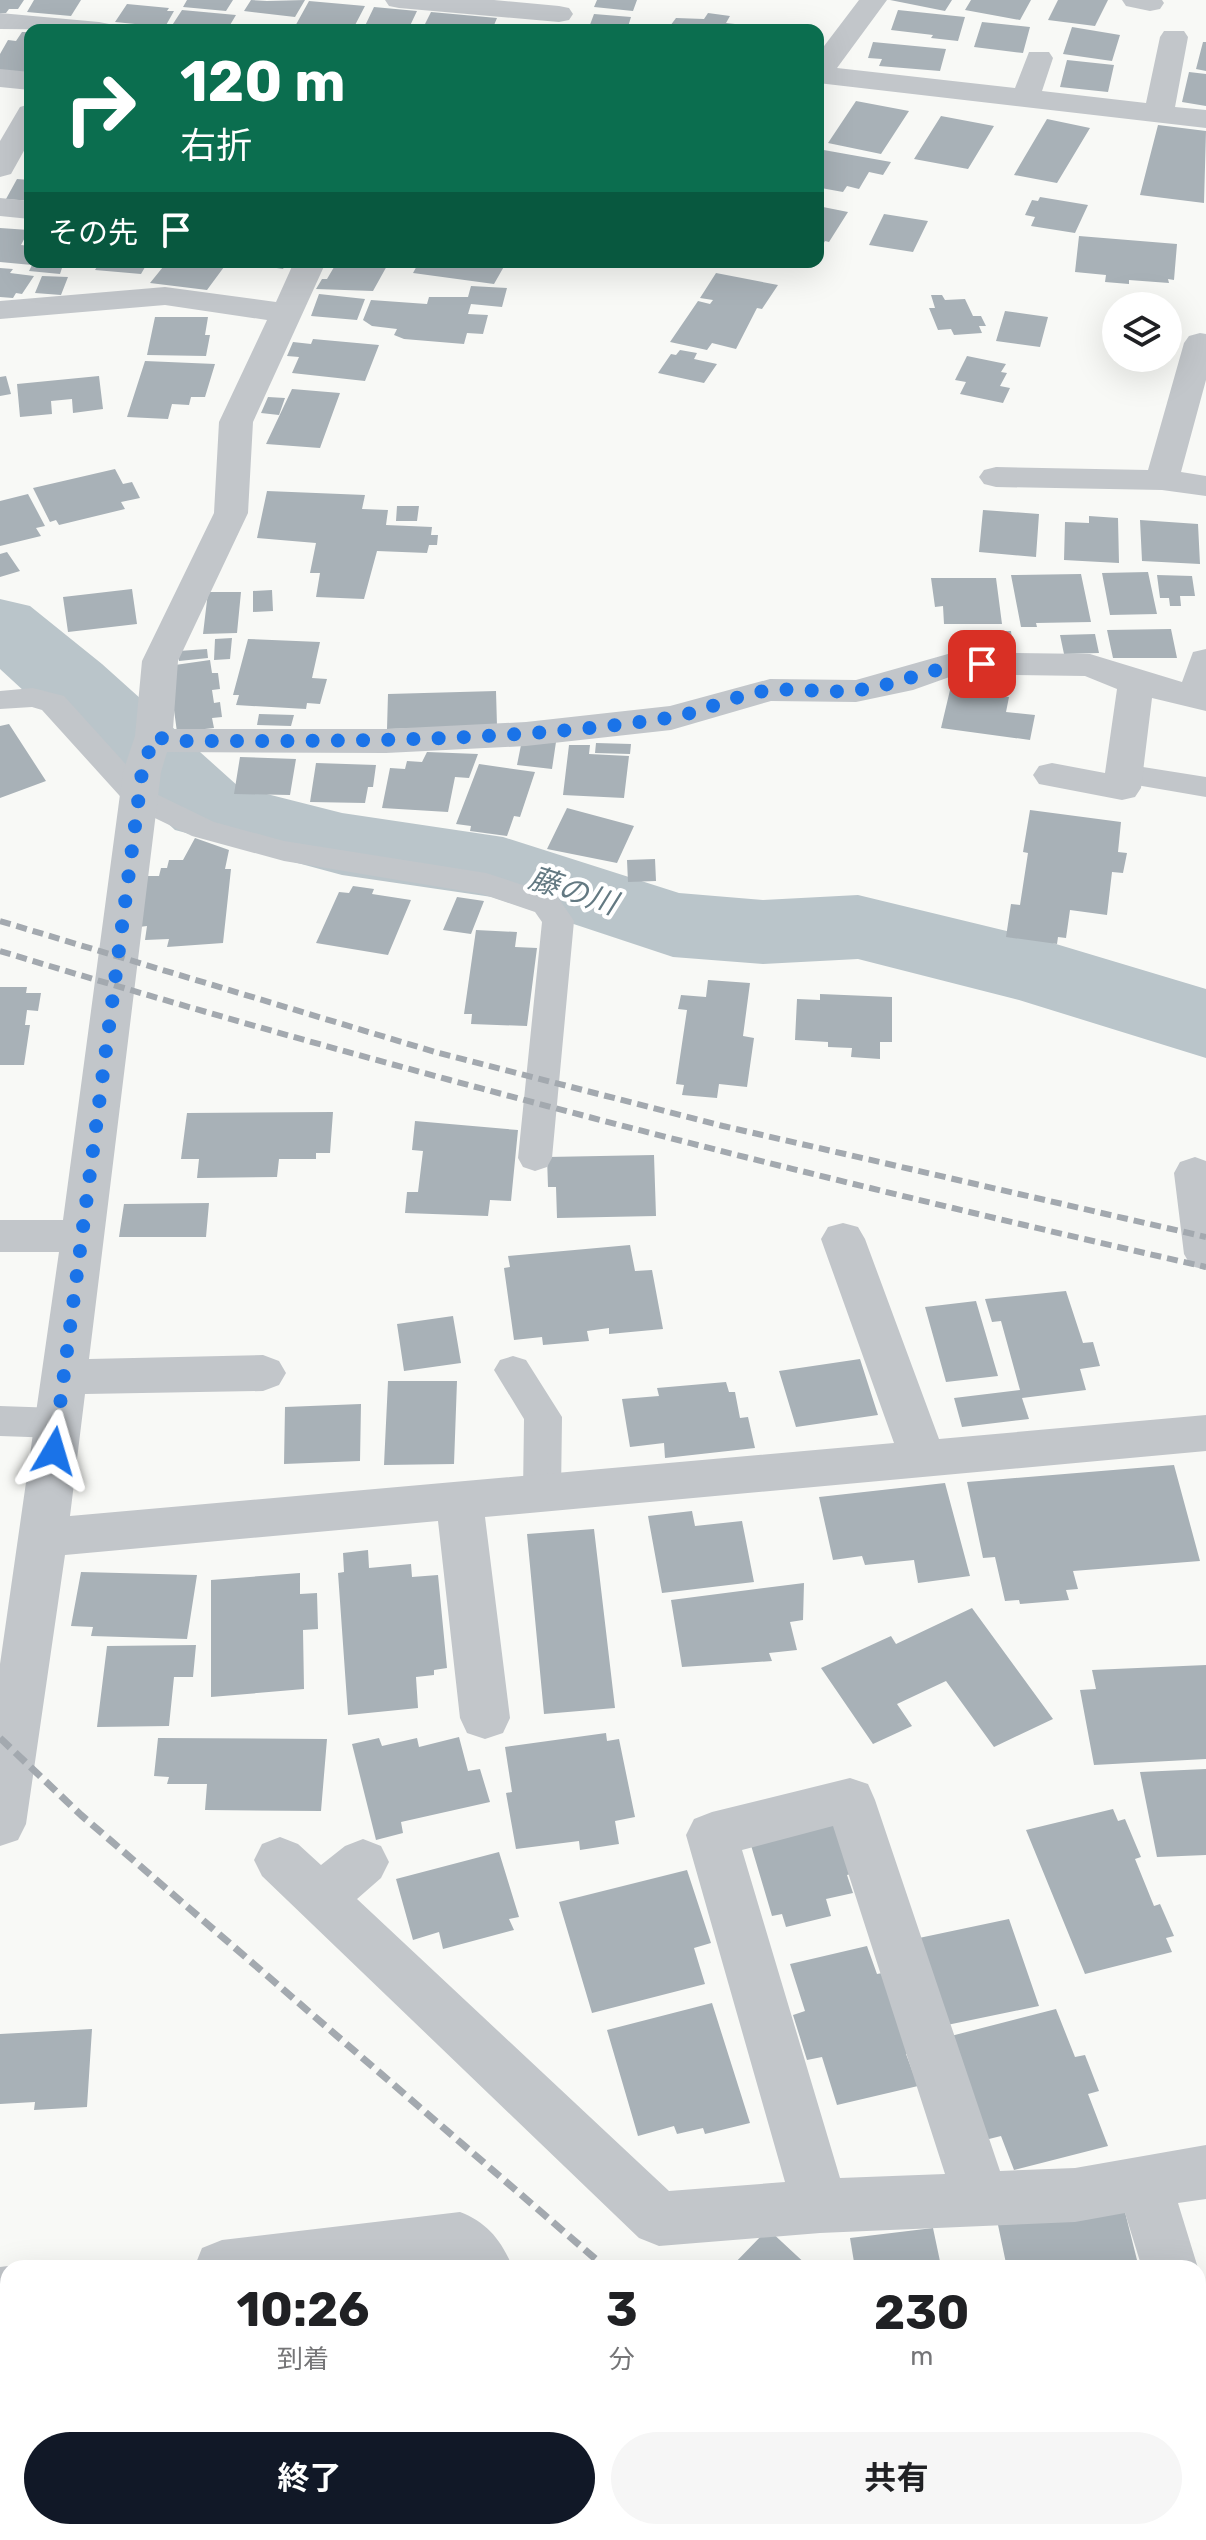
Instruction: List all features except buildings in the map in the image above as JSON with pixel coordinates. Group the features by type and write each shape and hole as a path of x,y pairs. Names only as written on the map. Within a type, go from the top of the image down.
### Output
{"street":[{"path":"87,24 96,0"},
{"path":"399,0 558,15"},
{"path":"824,66 873,0"},
{"path":"0,21 32,24"},
{"path":"1159,113 1174,37"},
{"path":"1026,97 1039,58"},
{"path":"824,75 1206,119"},
{"path":"0,78 24,80"},
{"path":"0,168 15,139"},
{"path":"0,207 24,209"},
{"path":"0,1824 44,1538 80,1236 160,661 231,513 236,422 283,313 307,268"},
{"path":"0,310 165,296 283,313"},
{"path":"1162,480 1200,343 1206,344"},
{"path":"996,477 1162,480 1206,486"},
{"path":"147,762 171,741 386,741 526,734 671,718 770,690 856,691 900,682 955,663 1090,665 1136,683 1202,698 1206,660"},
{"path":"1052,775 1122,788 1136,683"},
{"path":"1195,1173 1206,1254"},
{"path":"0,1236 80,1236"},
{"path":"843,1239 923,1458"},
{"path":"63,1377 263,1373"},
{"path":"44,1538 1206,1433"},
{"path":"459,1500 485,1718"},
{"path":"820,2206 712,1835 850,1800 981,2199"},
{"path":"280,1860 659,2219 820,2206 1075,2195 1206,2172"},
{"path":"320,1898 363,1862"},
{"path":"1144,2182 1168,2260"},
{"path":"288,2260 460,2239 478,2260"}],"lane":[{"path":"0,700 33,697 53,703 147,762 203,829 284,851 425,871 486,884 546,904 558,921 535,1158"},
{"path":"1124,774 1206,787"},
{"path":"513,1370 543,1417 542,1493"},
{"path":"0,1421 57,1423"}],"waterway":[{"name":"藤の川","path":"0,625 71,683 207,809 342,844 503,868 673,925 763,932 858,927 1036,971 1206,1024"}],"railway":[{"path":"0,921 435,1052 723,1126 1206,1237"},
{"path":"0,951 149,996 600,1120 902,1196 1206,1267"},
{"path":"0,1738 81,1815 597,2260"}],"route":[{"path":"54,1451 142,772 154,736 171,741 386,741 526,734 671,718 770,690 856,691 900,682 955,663 982,664"}]}
